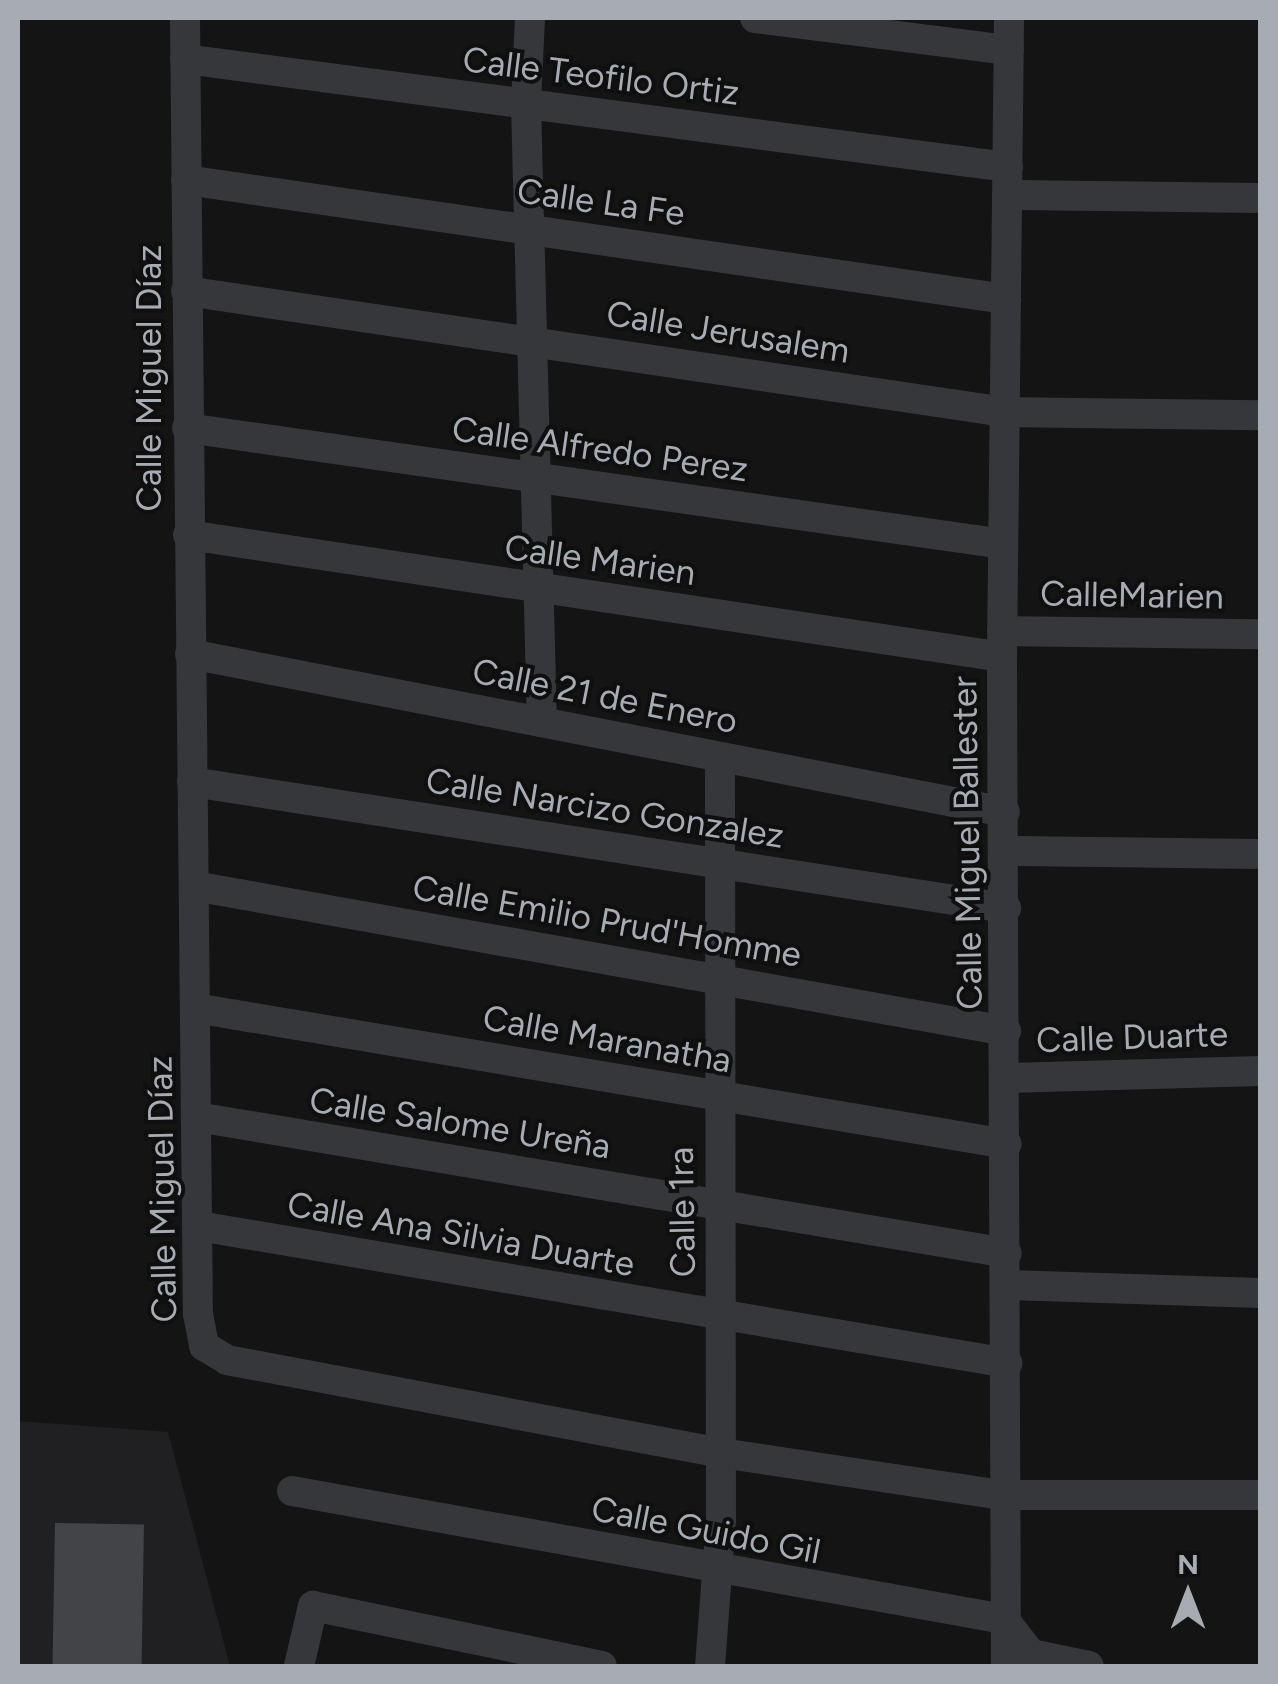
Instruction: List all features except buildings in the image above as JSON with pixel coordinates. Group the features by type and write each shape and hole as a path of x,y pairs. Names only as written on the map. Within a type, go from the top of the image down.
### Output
{"street":[{"name":"Calle Miguel Díaz","path":"185,18 198,1314 204,1346 227,1360 721,1453 1002,1495 1260,1495"},
{"path":"530,18 526,104 542,722"},
{"path":"756,18 1009,50"},
{"name":"Calle Miguel Ballester","path":"1006,1666 1002,1495 1007,1363 1007,1144 1002,644 1010,18"},
{"name":"Calle Teofilo Ortiz","path":"185,59 526,104 1008,181 1260,198"},
{"name":"Calle La Fe","path":"186,180 1006,299"},
{"name":"Calle Jerusalem","path":"186,292 534,340 1004,412 1260,415"},
{"name":"Calle Alfredo Perez","path":"187,428 1003,544"},
{"name":"Calle Marien","path":"188,536 539,589 1002,644"},
{"name":"CalleMarien","path":"1002,644 1260,634"},
{"name":"Calle 21 de Enero","path":"190,654 1005,812"},
{"name":"Calle 1ra","path":"710,1666 718,1573 721,1453 716,979 720,756"},
{"name":"Calle Narcizo Gonzalez","path":"192,782 1006,908"},
{"path":"1006,851 1260,854"},
{"name":"Calle Emilio Prud'Homme","path":"194,886 1006,1031"},
{"name":"Calle Maranatha","path":"196,1008 1007,1144"},
{"name":"Calle Duarte","path":"1006,1078 1260,1071"},
{"name":"Calle Salome Ureña","path":"197,1117 1007,1253"},
{"name":"Calle Ana Silvia Duarte","path":"199,1226 721,1318 1007,1363"},
{"path":"1007,1285 1260,1293"},
{"name":"Calle Guido Gil","path":"292,1491 718,1573 1004,1620"},
{"path":"299,1666 313,1606 602,1666"},
{"path":"1004,1620 1031,1654 1090,1666"}],"shaded area":[{"path":"18,1421 168,1432 230,1666 18,1666"}]}
